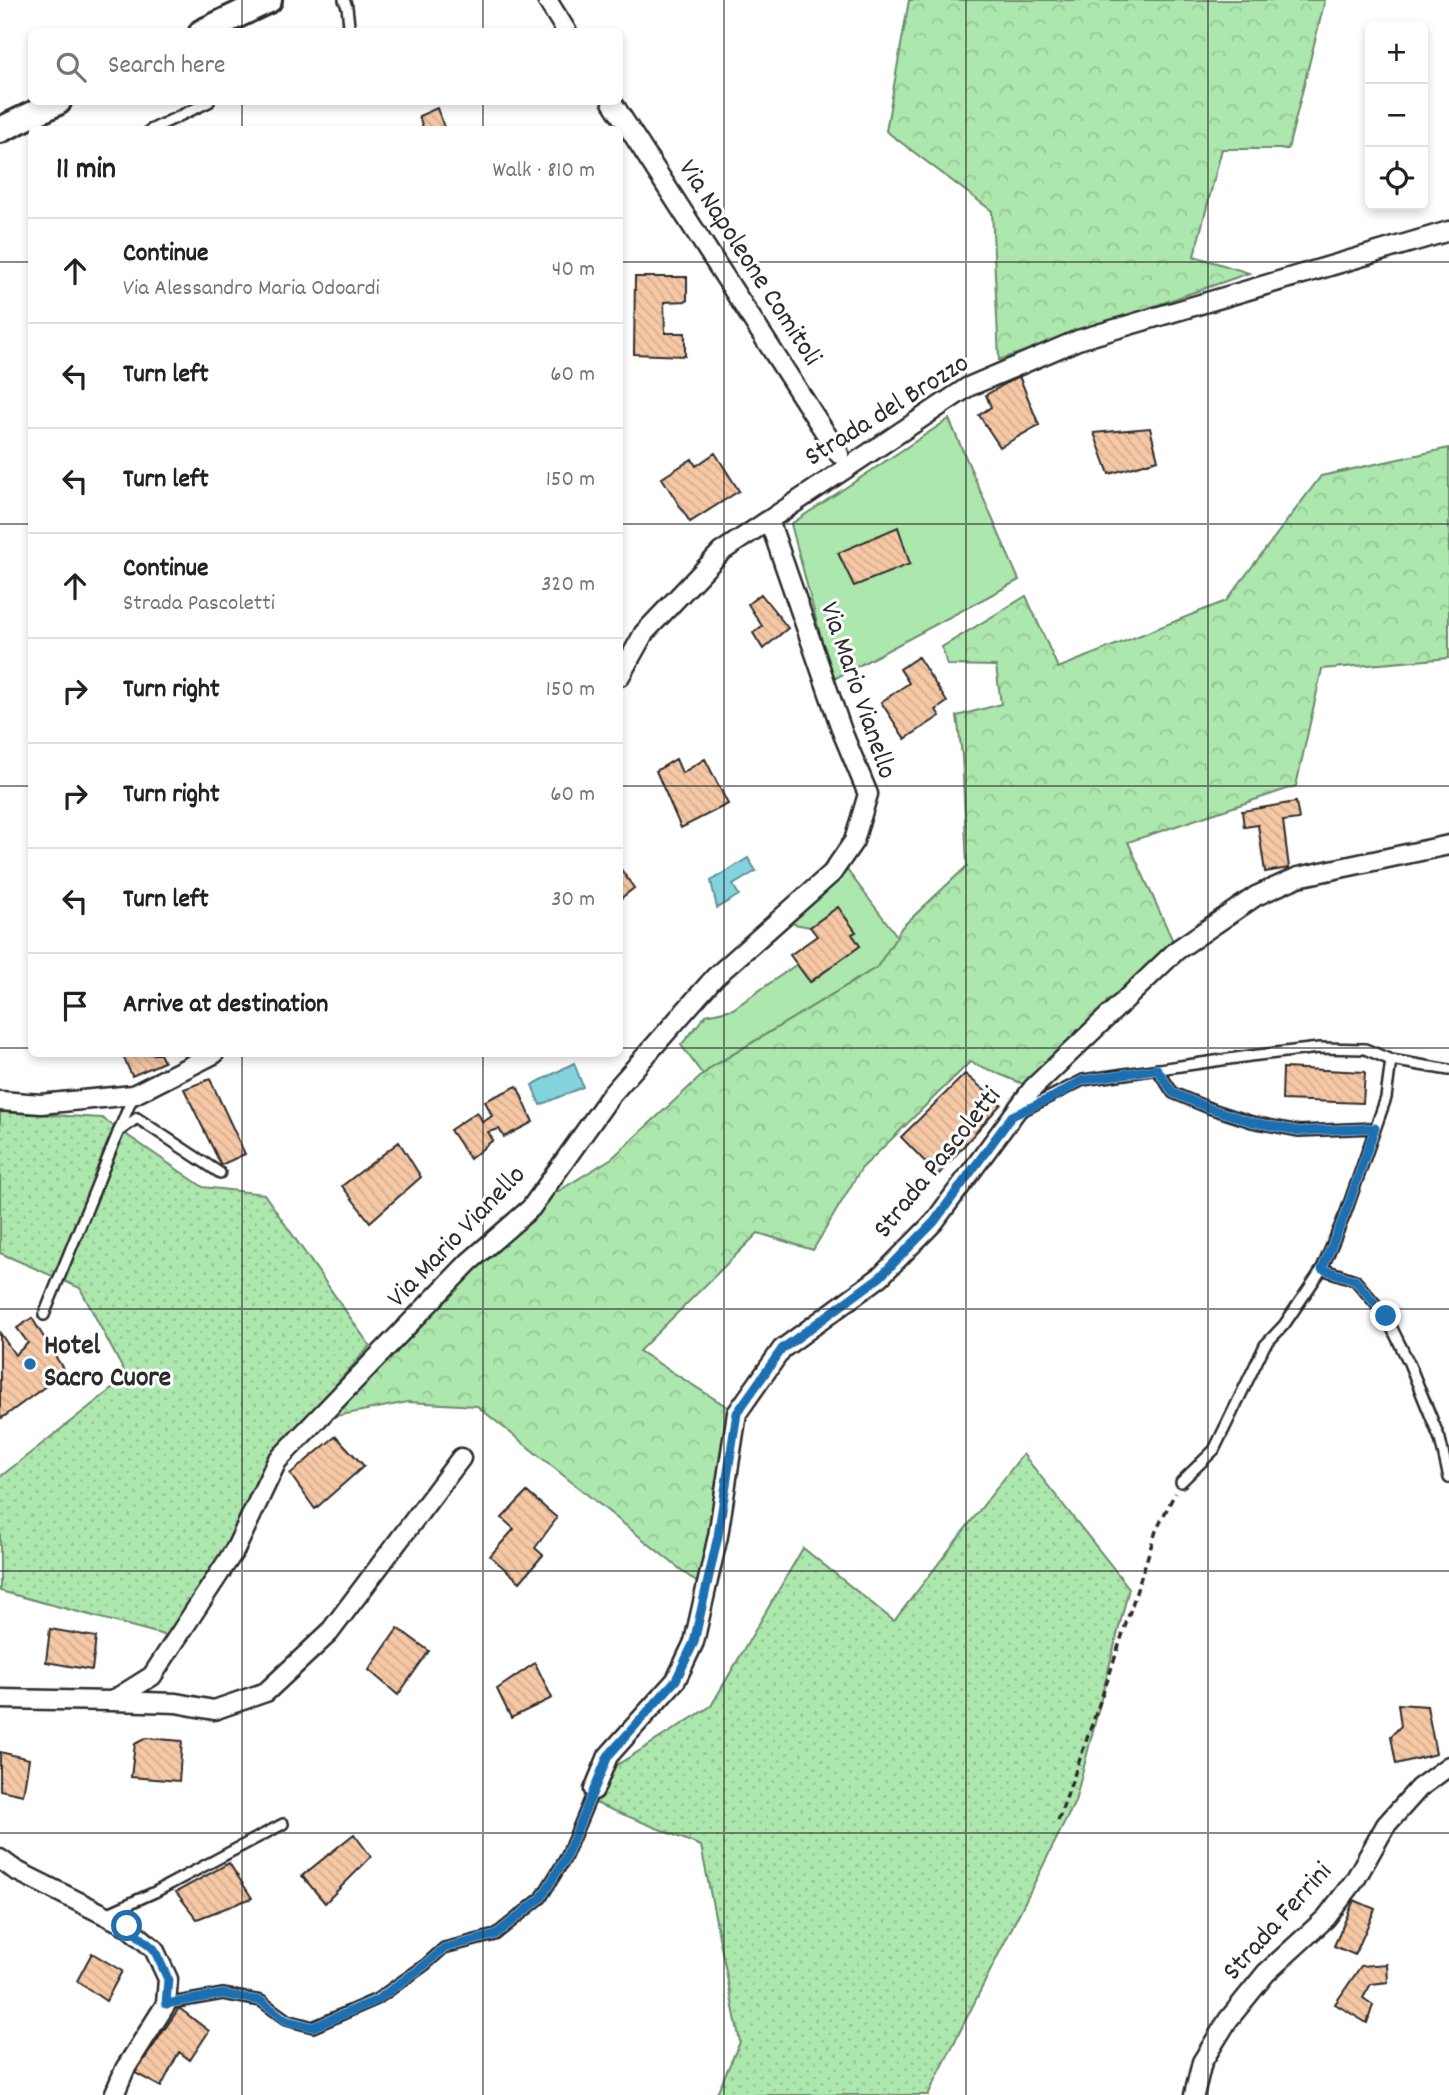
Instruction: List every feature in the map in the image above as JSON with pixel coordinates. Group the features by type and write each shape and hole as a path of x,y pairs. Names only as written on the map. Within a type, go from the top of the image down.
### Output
{"main road":[{"path":"207,28 235,7 269,0"},
{"path":"0,130 52,105"}],"street":[{"path":"547,0 565,28"},
{"name":"Via Napoleone Comitoli","path":"614,105 839,454"},
{"name":"Strada del Brozzo","path":"623,671 644,634 721,552 968,387 1078,340 1449,231"},
{"name":"Via Mario Vianello","path":"112,1701 152,1676 236,1548 276,1461 469,1262 531,1208 611,1095 715,977 832,873 854,841 868,794 843,734 769,520"},
{"name":"Strada Pascoletti","path":"594,1790 608,1756 676,1680 694,1642 718,1536 737,1413 782,1349 880,1277 934,1222 1033,1088 1177,950 1256,896 1298,877 1449,845"},
{"path":"0,1101 41,1104 133,1095 208,1057"},
{"path":"0,1699 176,1703 214,1710 266,1692 329,1633 461,1458"},
{"name":"Strada Ferrini","path":"1194,2095 1202,2062 1228,2020 1265,1973 1326,1918 1355,1880 1386,1825 1419,1788 1448,1770"},
{"path":"0,1859 15,1870 127,1926 154,1949 168,1979 166,2004 125,2069 114,2095"}],"lane":[{"path":"344,0 349,25 347,28"},
{"path":"158,126 203,105"},
{"path":"1012,1116 1083,1080 1319,1048 1365,1049 1391,1060 1449,1070"},
{"path":"1181,1482 1214,1450 1265,1345 1284,1325 1322,1269 1346,1212 1386,1098 1391,1060"},
{"path":"1157,1069 1173,1093 1252,1122 1299,1131 1375,1128"},
{"path":"44,1315 133,1095"},
{"path":"116,1133 137,1118 220,1173"},
{"path":"1322,1269 1355,1280 1386,1316 1409,1363 1440,1439 1449,1478"},
{"path":"166,2004 223,1994 261,2001 287,2021 313,2027 377,2000 444,1948 495,1935 541,1898 565,1859 594,1790"},
{"path":"104,1915 155,1892 283,1824"}],"path":[{"path":"1058,1821 1110,1676 1156,1531 1181,1482"}],"green space":[{"path":"909,0 1325,0 1288,149 1222,149 1194,256 1249,273 999,360 992,211 886,131"},
{"path":"949,419 1019,580 832,680 791,524"},
{"path":"1449,448 1449,658 1322,669 1296,786 1128,842 1177,950 1033,1088 970,1062 861,1169 813,1250 758,1233 639,1351 737,1413 706,1590 477,1406 408,1402 316,1420 531,1208 612,1158 710,1068 877,967 902,927 967,866 962,755 957,716 1001,704 996,666 947,665 942,647 1026,596 1058,668 1226,601 1321,476"},
{"path":"847,870 897,936 877,967 710,1068 703,1075 681,1045 706,1015 733,1009 797,964 811,982 860,946 852,934 855,932 788,923"},
{"path":"0,1112 102,1118 203,1187 264,1194 370,1346 272,1457 230,1544 168,1636 0,1591 0,1477 127,1377 80,1288 0,1253"},
{"path":"1023,1454 1129,1588 1075,1802 928,2095 716,2095 740,2042 701,1846 595,1803 609,1770 711,1706 803,1548 894,1621"}],"water":[{"path":"748,858 756,871 733,885 739,895 717,908 711,881"},
{"path":"574,1063 583,1087 540,1105 532,1085"}],"building":[{"path":"437,108 444,126 423,126 419,116"},
{"path":"635,277 687,277 687,301 664,302 665,333 685,333 685,356 634,354"},
{"path":"1019,376 1039,425 1000,447 979,415 991,407 986,395"},
{"path":"1150,428 1158,460 1109,474 1094,433"},
{"path":"715,453 739,491 690,522 662,478 692,459 696,466"},
{"path":"898,527 910,564 854,586 838,553"},
{"path":"761,594 788,628 763,649 753,633 762,626 748,604"},
{"path":"918,657 947,702 936,710 940,716 905,739 881,702 909,683 900,669"},
{"path":"676,759 682,773 705,759 728,804 681,828 656,771"},
{"path":"1296,802 1299,819 1283,821 1289,868 1265,872 1258,825 1244,827 1242,811"},
{"path":"623,872 634,888 623,897"},
{"path":"838,907 856,932 852,934 860,946 810,982 790,955 817,936 810,927"},
{"path":"123,1057 162,1057 164,1062 132,1076"},
{"path":"1283,1068 1365,1072 1363,1103 1282,1100"},
{"path":"965,1074 1001,1104 938,1175 901,1137"},
{"path":"210,1079 245,1154 221,1165 184,1089"},
{"path":"517,1086 533,1122 504,1137 499,1129 488,1132 493,1140 470,1159 450,1130 477,1112 483,1122 492,1116 485,1101"},
{"path":"399,1142 421,1177 370,1222 342,1186"},
{"name":"Hotel Sacro Cuore","path":"32,1318 65,1372 2,1418 0,1333 15,1355 28,1343 17,1328"},
{"path":"336,1436 364,1466 315,1509 290,1474"},
{"path":"527,1492 557,1518 535,1548 543,1555 520,1582 490,1556 514,1529 502,1518"},
{"path":"398,1628 429,1651 398,1695 369,1670"},
{"path":"50,1629 96,1637 92,1670 46,1662"},
{"path":"535,1663 552,1698 511,1718 497,1689"},
{"path":"1398,1704 1427,1706 1436,1754 1396,1764 1391,1736 1401,1726"},
{"path":"146,1738 182,1741 179,1781 131,1777 135,1744"},
{"path":"0,1752 29,1759 23,1795 0,1790"},
{"path":"354,1834 371,1857 325,1903 302,1876"},
{"path":"229,1863 252,1898 197,1919 176,1892"},
{"path":"1354,1900 1375,1909 1355,1955 1334,1946"},
{"path":"92,1953 122,1971 106,2001 77,1981"},
{"path":"1387,1964 1388,1982 1371,1984 1363,1998 1373,2005 1367,2023 1335,2004 1361,1966"},
{"path":"179,2008 209,2031 190,2060 179,2052 161,2087 135,2073"}],"place":[{"name":"Hotel Sacro Cuore","path":"30,1364"}],"route":[{"path":"127,1926 154,1949 168,1979 166,2004 223,1994 261,2001 287,2021 313,2027 377,2000 444,1948 495,1935 541,1898 565,1859 608,1756 676,1680 694,1642 718,1536 737,1413 782,1349 880,1277 934,1222 1012,1116 1083,1080 1157,1069 1173,1093 1252,1122 1299,1131 1375,1128 1346,1212 1322,1269 1355,1280 1386,1316"}]}
